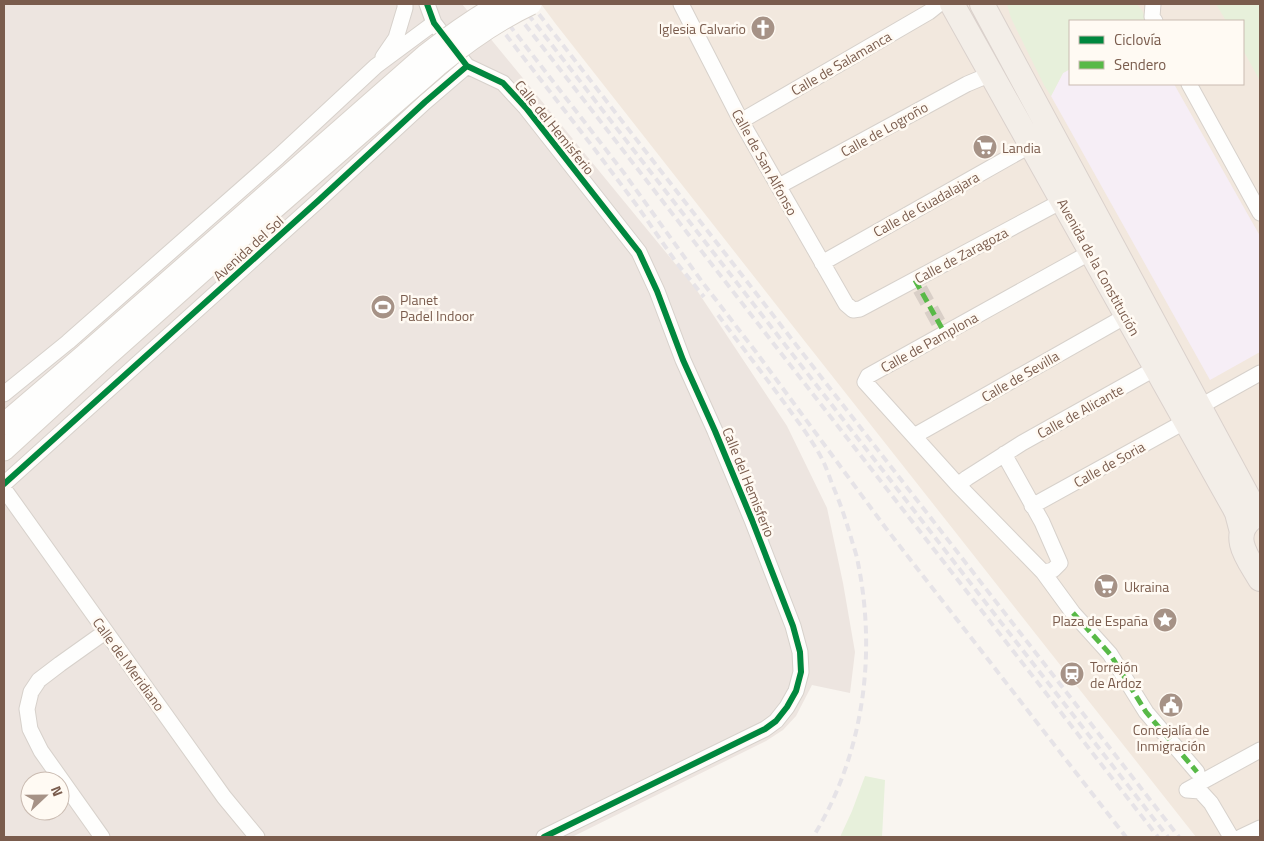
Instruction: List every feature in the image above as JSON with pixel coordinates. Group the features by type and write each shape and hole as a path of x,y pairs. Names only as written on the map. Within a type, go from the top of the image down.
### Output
{"main road":[{"name":"Avenida del Sol","path":"4,450 93,358 427,54 472,21 500,4"},
{"name":"Avenida del Sol","path":"4,424 53,381 93,358 223,253 457,49 489,27 531,4"},
{"name":"Avenida de la Constitución","path":"952,4 1156,368 1193,414 1260,515"},
{"name":"Avenida de la Constitución","path":"987,7 1193,414 1238,513 1242,532"},
{"path":"1260,515 1246,524 1242,532 1241,542 1245,554 1260,579"}],"street":[{"path":"376,66 396,38 405,4"},
{"path":"427,4 434,23 468,66"},
{"name":"Calle de San Alfonso","path":"681,4 741,121 846,304 853,310 860,309"},
{"name":"Calle de Salamanca","path":"741,121 939,4"},
{"path":"1153,4 1152,17 1154,20"},
{"path":"4,394 83,328 278,157 376,66 434,23"},
{"name":"Avenida del Sol","path":"4,484 320,200 425,102 468,66"},
{"name":"Calle del Hemisferio","path":"468,66 503,83 526,108 638,252 657,291 683,360 752,520 800,652 801,672 796,691 776,721 765,729 544,837"},
{"name":"Calle de Logroño","path":"779,186 968,84 991,74"},
{"path":"1190,85 1260,213"},
{"name":"Calle de Guadalajara","path":"822,263 1030,145"},
{"name":"Calle de Zaragoza","path":"860,309 917,284 1062,201"},
{"name":"Calle de Pamplona","path":"1091,252 943,330 868,376 865,382 958,485 1043,572 1073,613 1110,654 1146,712 1197,772"},
{"name":"Calle de Sevilla","path":"914,436 1126,316"},
{"name":"Calle de Alicante","path":"958,485 1022,443 1156,368"},
{"name":"Calle de Soria","path":"1032,506 1193,414 1260,373"},
{"path":"4,412 53,381"},
{"path":"1004,454 1042,522 1060,563 1053,570 1043,572"},
{"name":"Calle del Meridiano","path":"4,489 224,797 257,837"},
{"path":"102,837 41,752 30,729 27,709 31,692 39,680 105,632"},
{"path":"1231,837 1210,803 1200,791 1187,790 1260,750"},
{"path":"1241,837 1260,828"}],"shaded area":[{"path":"4,4 462,4 696,289 787,426 827,508 855,652 850,693 812,685 796,716 783,730 766,741 572,837 4,837"},
{"path":"541,4 1260,4 1260,837 1196,837"},
{"path":"1069,70 1069,85 1175,85 1260,236 1260,352 1210,380 1051,96 1063,73"}],"green space":[{"path":"1007,4 1136,4 1143,11 1144,20 1069,20 1069,70 1063,73 1051,96 1011,18"},
{"path":"1216,4 1260,4 1260,81 1244,52 1244,20 1225,20"},
{"path":"865,776 885,780 882,837 840,837 852,811"}],"tunnel":[{"path":"920,289 941,327"}],"railway":[{"path":"482,4 596,151 676,262 704,297"},
{"path":"493,4 624,173 703,283 885,527 1126,837"},
{"path":"509,4 1158,837"},
{"path":"520,4 1168,837"},
{"path":"531,4 1179,837"},
{"path":"718,315 817,450 840,504 858,560 864,598 866,634 861,704 854,739 844,773 830,806 813,837"}],"marked path":[{"path":"915,280 944,332"},
{"path":"1073,613 1110,654 1146,712 1197,772"}],"cycle path":[{"path":"427,4 434,23 467,66 503,83 526,108 639,252 752,520 793,626 800,652 801,672 796,691 776,721 765,729 544,837"},
{"path":"4,484 467,66"}],"place":[{"name":"Iglesia Calvario","path":"763,28"},
{"name":"Landia","path":"985,147"},
{"name":"Planet Padel Indoor","path":"383,307"},
{"name":"Ukraina","path":"1106,586"},
{"name":"Plaza de España","path":"1165,620"},
{"name":"Torrejón de Ardoz","path":"1072,674"},
{"name":"Concejalía de Inmigración","path":"1171,705"}]}
